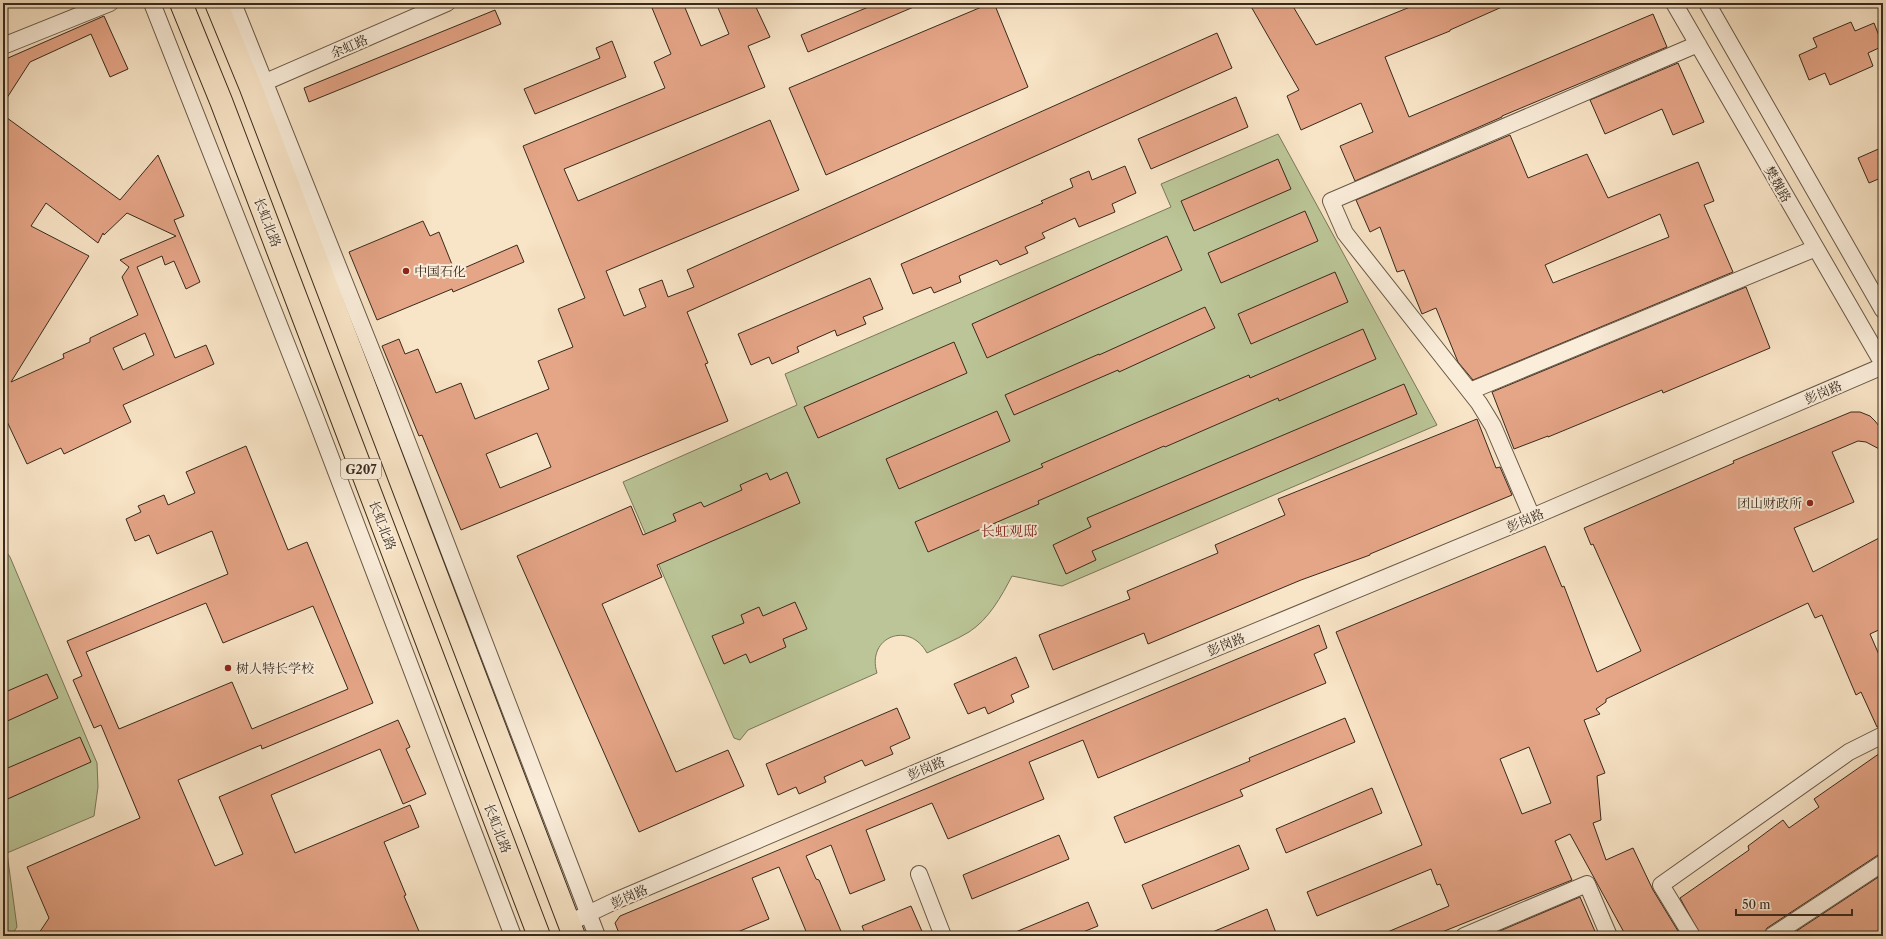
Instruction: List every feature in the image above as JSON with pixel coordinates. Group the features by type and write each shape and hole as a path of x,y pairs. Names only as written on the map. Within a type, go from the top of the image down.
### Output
{"highway":[{"name":"长虹北路","path":"181,3 222,101 539,936"},
{"name":"G207","path":"216,3 258,85 571,930"}],"street":[{"path":"3,46 110,3"},
{"path":"152,3 313,411 513,936"},
{"path":"233,3 258,85 387,389 597,936"},
{"name":"余虹路","path":"258,85 447,3"},
{"name":"樊魏路","path":"1674,3 1883,365"},
{"path":"1707,3 1883,310"},
{"path":"1532,517 1493,426 1470,391 1346,233 1332,201 1698,44"},
{"path":"1470,391 1816,248"},
{"name":"彭岗路","path":"571,930 589,914 948,759 1532,517 1883,365"},
{"path":"1692,936 1661,885 1849,752 1883,735"},
{"path":"1772,936 1883,863"},
{"path":"919,874 943,936"},
{"path":"1464,936 1587,884 1609,936"}],"green space":[{"path":"1278,134 1437,425 1062,586 1012,576 999,600 983,621 959,638 927,653 919,643 910,637 900,635 891,637 883,642 878,650 875,660 877,673 748,730 740,740 734,738 623,482 797,405 785,374 1171,207 1161,184"},
{"path":"3,547 10,557 97,763 98,787 94,816 7,853 17,927 11,936 3,936"}],"building":[{"path":"650,3 683,3 701,46 729,34 716,3 754,3 770,37 748,46 765,87 564,169 578,201 770,120 799,190 606,271 624,316 646,307 639,289 662,280 668,297 694,287 687,270 1217,33 1232,68 687,312 708,363 705,364 728,421 461,530 422,435 419,436 382,346 399,339 405,354 418,349 436,393 461,383 475,419 549,389 538,361 573,347 558,309 585,298 523,146 665,88 654,62 671,54","holes":["537,433 551,467 500,488 486,454"]},
{"path":"878,3 923,3 808,52 801,35"},
{"path":"994,3 1028,87 826,175 789,88"},
{"path":"1249,3 1291,3 1316,45 1420,3 1511,3 1450,31 1385,57 1409,117 1653,14 1667,47 1502,116 1355,181 1340,146 1373,132 1361,103 1301,130 1287,96 1299,90"},
{"path":"495,10 501,24 309,102 304,88"},
{"path":"104,16 128,69 110,77 91,34 30,62 3,104 3,66 8,58"},
{"path":"1851,22 1855,31 1874,23 1883,46 1868,53 1873,66 1830,85 1825,73 1809,80 1799,55 1817,47 1813,38"},
{"path":"612,41 626,77 535,114 524,89 600,58 596,48"},
{"path":"1678,63 1704,122 1673,135 1662,109 1605,134 1590,100"},
{"path":"1236,97 1248,127 1151,169 1138,139"},
{"path":"3,115 120,200 158,155 184,216 174,220 200,282 186,289 174,261 165,265 162,256 137,267 175,358 206,345 214,364 123,405 131,422 64,454 61,448 27,464 3,413","holes":["46,203 98,243 103,233 104,235 127,213 176,236 120,260 129,267 122,277 138,315 90,338 90,342 63,354 64,358 11,382 89,256 31,226","145,333 154,355 123,370 113,348"]},
{"path":"1510,135 1528,178 1587,154 1608,198 1698,162 1714,201 1704,205 1733,272 1473,380 1458,362 1436,308 1422,314 1404,270 1397,272 1380,227 1370,232 1356,200","holes":["1660,214 1669,237 1553,283 1545,265"]},
{"path":"1883,147 1883,177 1869,183 1858,158"},
{"path":"1278,159 1291,189 1194,231 1181,201"},
{"path":"1125,166 1136,193 1112,204 1115,212 1079,227 1075,218 1042,233 1045,238 1025,247 1028,253 1000,265 997,260 959,276 961,282 934,293 931,287 913,294 901,264 1043,203 1041,201 1073,187 1070,179 1089,171 1092,180"},
{"path":"1305,211 1318,241 1221,283 1208,253"},
{"name":"中国石化","path":"423,221 430,236 439,232 455,272 517,245 524,262 453,292 452,289 377,320 349,252"},
{"path":"1167,236 1182,270 987,358 972,324"},
{"path":"1335,272 1348,302 1251,344 1238,314"},
{"path":"870,278 883,309 863,317 866,324 837,336 835,330 797,347 799,352 772,364 769,357 751,365 738,334"},
{"path":"1746,287 1770,348 1663,393 1662,390 1548,437 1514,449 1492,392"},
{"path":"1205,307 1215,328 1119,372 1118,370 1014,415 1005,395 1099,355"},
{"path":"1363,329 1376,359 1279,401 1278,398 1165,447 1164,446 1038,501 1039,504 928,552 915,522 1043,467 1041,464 1138,422 1249,375 1250,378"},
{"path":"954,342 967,373 818,438 804,407"},
{"path":"1404,384 1417,414 1092,551 1096,560 1066,574 1053,545 1091,527 1087,518"},
{"path":"997,411 1010,441 899,489 886,459"},
{"path":"1851,412 1860,412 1870,416 1883,431 1883,451 1866,442 1858,441 1832,452 1854,502 1794,528 1813,572 1883,536 1883,628 1870,634 1883,664 1883,726 1877,727 1861,692 1856,695 1822,615 1815,618 1808,603 1606,699 1606,702 1596,709 1600,714 1584,720 1605,773 1597,776 1601,820 1593,823 1606,860 1633,848 1653,890 1681,936 1626,936 1570,834 1555,841 1572,880 1432,936 1378,936 1449,906 1440,884 1437,885 1431,869 1317,916 1307,892 1422,845 1336,632 1545,546 1562,587 1564,586 1597,672 1641,651 1593,544 1591,545 1584,528 1734,463 1733,461","holes":["1529,747 1551,803 1522,814 1500,759"]},
{"path":"1477,419 1496,468 1500,467 1512,495 1370,555 1301,580 1148,644 1144,633 1053,670 1039,635 1130,599 1127,591 1218,553 1215,545 1285,515 1278,499"},
{"path":"246,446 288,550 307,542 373,703 262,749 261,745 178,780 215,866 243,854 219,797 398,720 410,747 406,749 426,794 403,804 380,749 271,795 295,853 410,805 419,827 384,842 421,936 37,936 49,918 27,867 140,818 101,725 94,728 73,680 82,676 67,641 228,574 212,531 157,554 149,535 135,541 126,519 141,512 138,506 164,495 168,505 195,493 186,472","holes":["206,603 223,643 313,606 348,689 252,729 232,682 119,729 86,652"]},
{"path":"787,472 800,503 657,565 662,577 602,604 676,772 728,750 744,786 639,832 517,556 631,506 643,535 676,521 673,514 701,502 704,507 742,490 740,485 767,473 770,480"},
{"path":"795,602 807,629 783,639 786,647 750,663 746,654 724,664 712,636 744,623 741,615 759,607 763,616"},
{"path":"1319,625 1327,648 1314,654 1326,683 1098,778 1083,740 1029,762 1044,799 948,839 932,803 866,830 885,880 850,894 831,845 806,856 816,879 819,880 843,936 808,936 779,867 752,878 769,919 728,936 620,936 615,923 620,916"},
{"path":"1016,657 1029,687 1011,695 1014,702 988,714 985,707 968,714 954,684"},
{"path":"47,674 58,698 3,723 3,693"},
{"path":"897,708 910,738 890,747 893,754 865,766 862,760 824,777 826,782 799,794 796,787 778,795 766,764"},
{"path":"1345,718 1355,742 1240,790 1243,796 1125,843 1114,817 1250,761 1249,758"},
{"path":"80,737 91,762 3,801 3,770"},
{"path":"1883,751 1883,854 1878,855 1767,928 1763,936 1701,936 1680,898 1749,850 1748,846 1783,820 1789,828 1819,807 1814,799"},
{"path":"1372,788 1382,813 1286,853 1276,829"},
{"path":"1059,835 1069,859 972,899 963,875"},
{"path":"1239,845 1249,869 1152,909 1142,885"},
{"path":"1883,874 1883,936 1789,936"},
{"path":"1580,897 1597,936 1488,936"},
{"path":"1088,902 1098,926 1073,936 1006,936"},
{"path":"911,906 924,936 866,936 862,926"},
{"path":"1267,909 1276,933 1270,936 1203,936"}],"place":[{"name":"中国石化","path":"406,271"},
{"name":"团山财政所","path":"1810,503"},
{"name":"树人特长学校","path":"228,668"}],"district":[{"name":"长虹观邸","path":"1009,531"}]}
